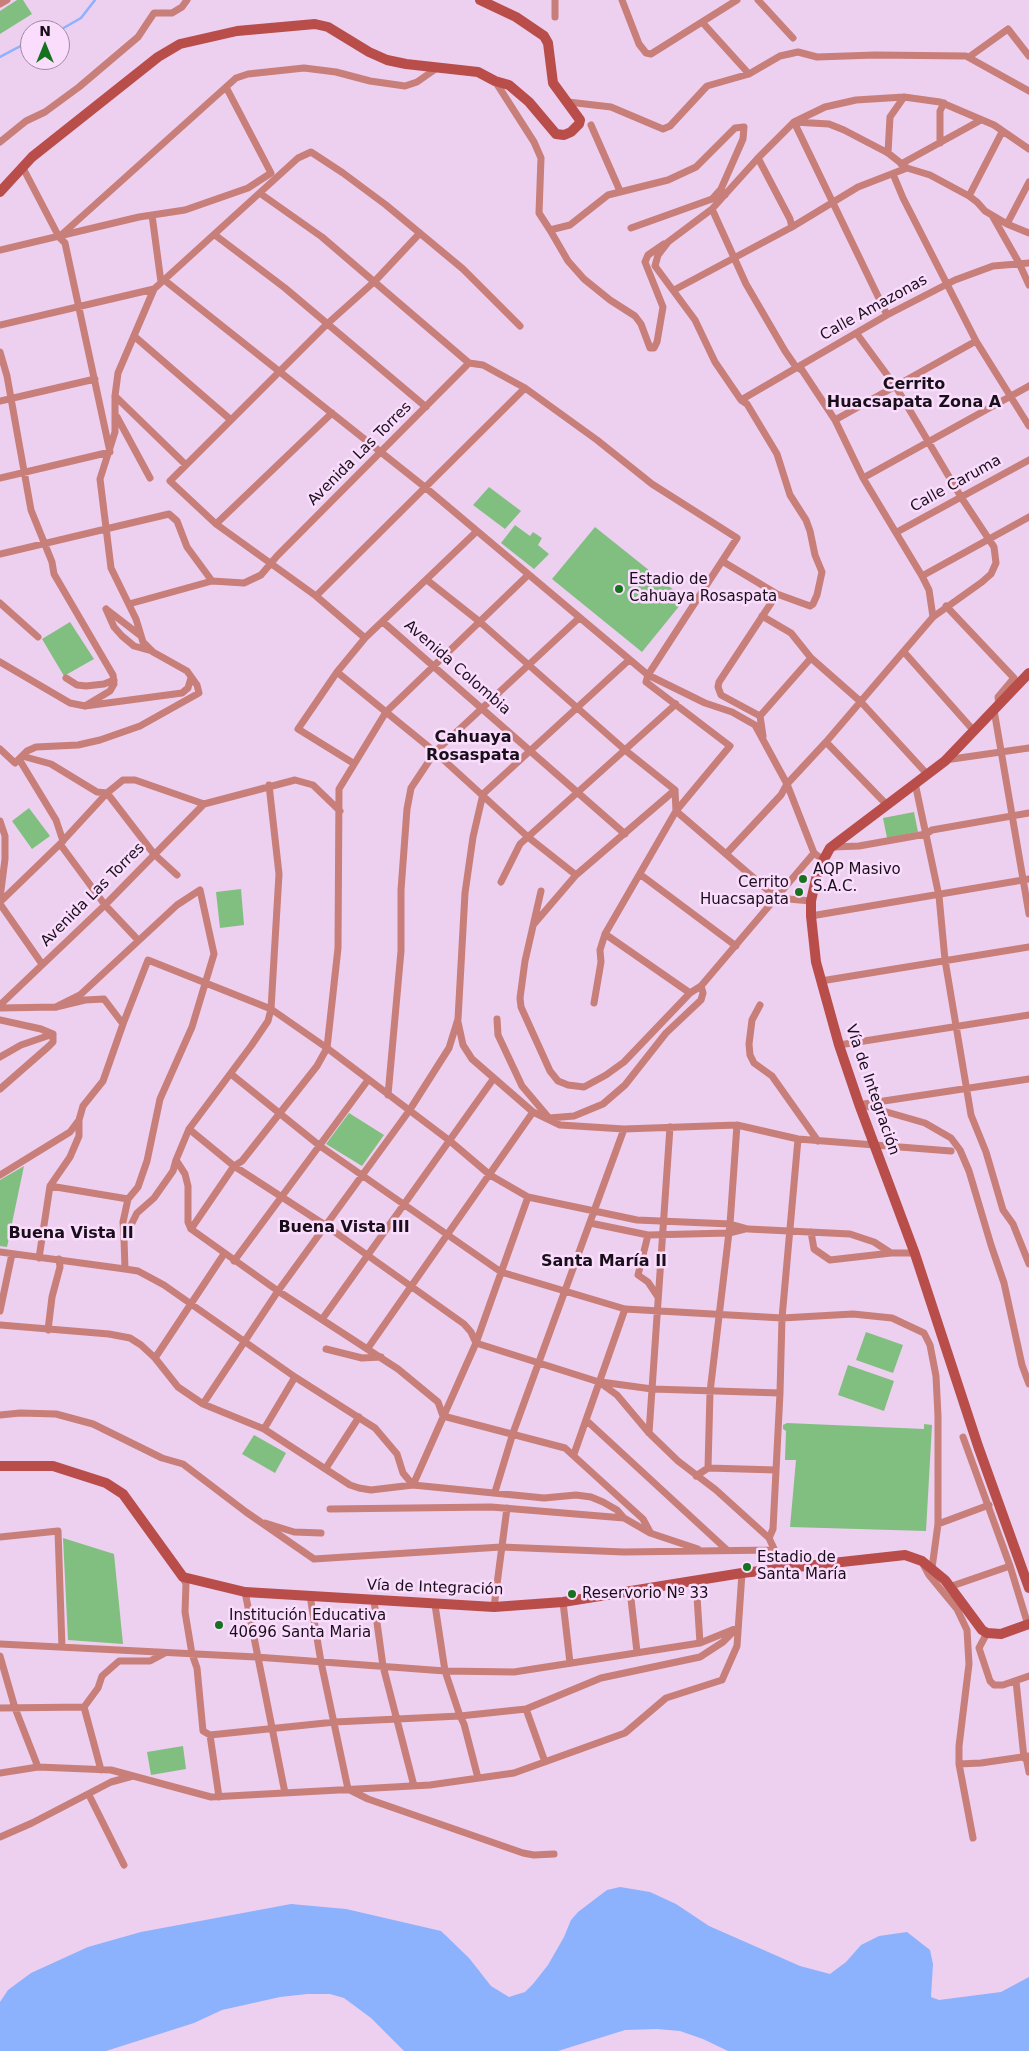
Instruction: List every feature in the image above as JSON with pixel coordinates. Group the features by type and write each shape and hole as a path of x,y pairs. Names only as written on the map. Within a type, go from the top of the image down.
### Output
{"main road":[{"path":"0,192 32,157 151,63 180,44 224,33 315,24 328,27 368,52 387,60 478,72 495,81 509,84 529,102 556,134 564,135 579,124 580,120 568,102 558,93 553,82 548,43 544,36 516,17 480,0"},
{"name":"Vía de Integración","path":"1029,673 945,760 818,856 811,901 816,962 839,1045 914,1253 978,1446 1029,1588"},
{"path":"0,1466 53,1466 89,1476 116,1488 139,1514 183,1577"},
{"name":"Vía de Integración","path":"183,1577 245,1592 435,1605 494,1607 563,1602 742,1573 905,1555 922,1561 952,1586 982,1630 987,1633"},
{"path":"987,1633 1001,1634 1028,1624"}],"street":[{"path":"0,4 7,0"},
{"path":"0,142 26,120 45,112 79,87 138,37 154,13 172,13 182,7 187,0"},
{"path":"555,0 555,18"},
{"path":"622,0 639,44 646,53 651,54 737,0"},
{"path":"758,0 793,38"},
{"path":"702,22 749,74"},
{"path":"969,57 1008,29 1029,56"},
{"path":"568,102 611,107 662,129 670,126 707,86 749,74 788,53 818,57 950,54 969,57 1029,91"},
{"path":"59,237 236,78 248,74 304,68 336,72 370,81 405,86 417,82 437,68"},
{"path":"495,81 534,142 541,158 539,213 568,261 584,279 610,300 635,316 641,324 650,348 654,348 657,342 663,307 644,262 648,254 668,242 712,209 723,192 743,139 744,127 735,128 696,168 646,187 608,195 570,225 550,230"},
{"path":"0,250 152,215 185,210 248,188 271,173 226,87"},
{"path":"888,154 890,117 904,96"},
{"path":"631,228 712,199 723,192 794,122 811,112 842,102 904,96 944,103 981,120 1029,150"},
{"path":"940,143 940,111 944,103"},
{"path":"674,290 792,227 832,201 858,187 893,174 940,143 981,120"},
{"path":"794,122 828,124 888,154 904,166 930,175 969,196 1007,224 1029,233"},
{"path":"794,122 887,315"},
{"path":"590,124 620,191"},
{"path":"969,196 1002,132"},
{"path":"19,759 36,747 78,744 100,740 140,726 199,693 198,685 187,671 153,652 143,642 129,604 111,568 100,479 115,432 114,396 118,373 154,289 261,194 298,158 310,152 343,173 463,269 520,326"},
{"path":"758,158 790,218 792,227"},
{"path":"23,168 59,237 65,243 110,452"},
{"path":"893,174 903,198 976,340 1029,426"},
{"path":"1007,224 1029,182"},
{"path":"261,194 322,237 469,363 482,365 524,388 597,440 652,484 736,538 648,675 646,682 730,746 676,811 641,875 605,934 600,950 601,962 594,1003"},
{"path":"712,209 746,284 796,367 802,370 835,420 863,478 922,576 929,590 933,617"},
{"path":"991,214 1019,263 1029,285"},
{"path":"152,215 162,281 426,488 527,576 648,675 704,703 743,717 754,725 786,784 818,856 777,898 701,986 690,993 624,1062 584,1087 568,1086 558,1081 550,1072 521,1007 520,998 525,961 541,891"},
{"path":"365,638 316,596 216,524 170,481 326,325 375,281 420,233"},
{"path":"215,235 285,288 326,325 426,408"},
{"path":"668,242 658,255 655,266 695,320 715,362 741,400 747,404 777,454 790,495 806,520 815,555 822,572 817,595 810,606 777,594 722,561"},
{"name":"Calle Amazonas","path":"741,400 887,315 948,283 975,271 1029,263"},
{"path":"0,325 154,289"},
{"path":"726,854 781,796 786,784 826,742 933,617 991,574 996,563 997,555 990,540 961,497 896,387 857,334"},
{"path":"134,336 231,420"},
{"path":"835,420 976,340"},
{"path":"0,352 11,398 31,510 45,543 54,574 72,607 81,617 114,680 110,691 85,706"},
{"name":"Avenida Las Torres","path":"129,604 212,581 244,583 254,580 469,363"},
{"path":"0,401 95,378"},
{"path":"863,478 1029,386"},
{"path":"316,596 524,388"},
{"path":"114,396 186,465"},
{"path":"216,524 332,413"},
{"path":"116,417 150,478"},
{"path":"0,478 110,452"},
{"name":"Calle Caruma","path":"897,532 1029,460"},
{"path":"0,554 169,514 177,521 187,547 212,581"},
{"path":"922,576 1029,517"},
{"path":"353,763 298,729 336,672 365,638 476,532"},
{"path":"191,1229 234,1166 242,1161 280,1113 317,1066 327,1048 338,948 339,789 353,763 386,712 527,576"},
{"path":"427,580 480,622 625,750 675,790 676,811 777,898 811,901"},
{"path":"760,716 721,695 718,687 719,682 777,594"},
{"path":"0,603 38,637"},
{"path":"946,606 1014,678 998,697 997,708 1000,753 1027,879 1029,914"},
{"path":"141,636 106,608 114,627 122,636 134,646 144,651 153,652"},
{"path":"762,616 791,633 811,658 861,702 927,774"},
{"path":"388,1095 401,951 401,890 406,810 411,788 435,752 579,618"},
{"name":"Avenida Colombia","path":"383,622 625,834"},
{"path":"904,652 974,731"},
{"path":"760,716 811,658"},
{"path":"203,1404 278,1291 409,1111 449,1048 458,1019 465,893 473,838 483,794 629,660"},
{"path":"0,662 70,703 85,706 182,693 188,688 191,678"},
{"path":"336,672 435,752 528,837 576,875"},
{"path":"66,678 77,685 86,686 104,684 114,680"},
{"path":"501,882 520,844 676,704"},
{"path":"760,716 764,742"},
{"path":"826,742 887,805"},
{"path":"945,760 1029,748"},
{"path":"0,749 19,759 51,764 97,792 107,793 154,854 177,874"},
{"path":"19,759 56,820 62,843 105,905 138,940"},
{"path":"42,964 0,903 62,843 107,793 123,780 129,779 204,804 269,785 295,780 313,785 340,811"},
{"path":"915,783 938,896 945,960 972,1115 986,1152 1003,1210 1013,1224 1029,1264"},
{"path":"124,1239 137,1214 154,1198 173,1171 190,1129 268,1020 271,1009 279,874 269,785"},
{"path":"533,926 576,875 675,790"},
{"name":"Avenida Las Torres","path":"0,1007 42,964 105,905 204,804"},
{"path":"830,848 858,846 926,834 932,830 1029,814"},
{"path":"0,898 5,859 5,836 1,825"},
{"path":"641,875 736,946"},
{"path":"811,916 938,896 1027,879"},
{"path":"56,1007 80,995 177,905 200,890 214,954 192,1027 160,1099 138,1187 128,1200 123,1222 125,1268"},
{"path":"605,934 690,993"},
{"path":"822,981 1029,947"},
{"path":"39,1258 50,1186 70,1157 79,1136 79,1120 83,1106 103,1082 148,960 271,1009 327,1048 450,1141 490,1175 528,1197 637,1220 730,1224 748,1229 850,1234 874,1242 891,1253"},
{"path":"549,1118 584,1113 611,1098 625,1085 666,1033 701,1000 703,993 701,986"},
{"path":"0,1007 56,1007 85,1000 104,999 123,1024"},
{"path":"760,1005 752,1020 749,1044 750,1055 754,1063 772,1076 818,1140"},
{"path":"839,1045 1029,1015"},
{"path":"458,1019 463,1045 472,1059 533,1112 549,1118 560,1125 578,1128 624,1129 738,1125 798,1139 952,1151"},
{"path":"497,1019 498,1035 522,1086 549,1118"},
{"path":"0,1020 41,1029 53,1034"},
{"path":"0,1057 21,1045 53,1034"},
{"path":"0,1089 53,1042 53,1034"},
{"path":"231,1074 320,1146 501,1272 625,1309 782,1318 853,1314 892,1318 924,1333 930,1345 936,1376 938,1524 932,1568"},
{"path":"323,1318 406,1205 494,1078"},
{"path":"859,1104 1029,1079"},
{"path":"234,1261 368,1080"},
{"path":"859,1104 925,1123 951,1138 960,1150 969,1171 1004,1283 1022,1365 1029,1384"},
{"path":"368,1348 412,1288 533,1112"},
{"path":"0,1175 70,1132 79,1120"},
{"path":"708,1468 710,1392 730,1224 738,1125"},
{"path":"650,1433 670,1127"},
{"path":"190,1129 234,1166 369,1255 464,1324 471,1332 476,1343 539,1361 599,1382 652,1389 780,1393"},
{"path":"495,1492 513,1433 624,1129"},
{"path":"769,1538 773,1529 782,1318 798,1139"},
{"path":"176,1160 188,1186 188,1222 191,1229 278,1291 323,1318 382,1358 438,1402 443,1416"},
{"path":"50,1186 128,1200"},
{"path":"413,1485 476,1343 528,1197"},
{"path":"590,1224 648,1235 729,1233 748,1229"},
{"path":"811,1232 814,1249 830,1260 891,1253 914,1253"},
{"path":"648,1235 638,1275 648,1282 659,1297"},
{"path":"0,1252 125,1268 138,1271 164,1285 295,1377 359,1417 386,1439 397,1454 404,1474 413,1485"},
{"path":"0,1312 12,1254"},
{"path":"155,1358 224,1254"},
{"path":"48,1330 52,1297 60,1267 59,1259"},
{"path":"574,1454 625,1309"},
{"path":"0,1325 117,1335 141,1345 155,1358 178,1387 203,1404 264,1428 350,1485 359,1488 371,1490 413,1485 544,1498 576,1495 591,1497 617,1510 624,1518 650,1533 703,1551"},
{"path":"326,1350 362,1358 382,1358"},
{"path":"264,1428 295,1377"},
{"path":"599,1382 617,1395 650,1433 696,1476 716,1490 769,1538 783,1568"},
{"path":"0,1416 20,1413 56,1414 93,1424 162,1458 183,1464 314,1559 501,1547 624,1552 774,1550"},
{"path":"443,1416 565,1448 574,1454 643,1519 650,1533"},
{"path":"326,1468 359,1417"},
{"path":"586,1420 727,1550"},
{"path":"963,1437 989,1505 1028,1624"},
{"path":"696,1476 708,1468 776,1470"},
{"path":"938,1524 989,1505"},
{"path":"330,1509 508,1508 624,1518"},
{"path":"494,1607 508,1508"},
{"path":"261,1522 294,1532 321,1533"},
{"path":"0,1537 58,1531 62,1647"},
{"path":"922,1561 929,1575 957,1609 967,1630 969,1664 959,1746 959,1764 973,1838"},
{"path":"952,1586 1010,1566"},
{"path":"0,1773 38,1767 111,1770 211,1797 219,1797 414,1786 514,1773 625,1733 666,1698 722,1680 735,1652 742,1573"},
{"path":"183,1577 186,1584 185,1612 192,1654 197,1668 203,1732 210,1736 335,1722 460,1716 526,1708 601,1678 700,1657 723,1642 737,1628"},
{"path":"696,1581 700,1643"},
{"path":"630,1590 636,1652"},
{"path":"245,1592 270,1728 285,1793"},
{"path":"310,1596 321,1662 348,1789"},
{"path":"374,1601 383,1666 414,1786"},
{"path":"563,1602 570,1663"},
{"path":"435,1605 445,1671 464,1724 478,1778"},
{"path":"0,1644 256,1657 445,1671 514,1672 700,1643 737,1628"},
{"path":"987,1633 979,1648 990,1681 994,1685 1003,1685 1029,1676"},
{"path":"84,1707 98,1688 102,1676 119,1661 150,1661 166,1652"},
{"path":"0,1656 15,1708 38,1767"},
{"path":"1016,1681 1029,1772"},
{"path":"0,1708 84,1707"},
{"path":"84,1707 101,1770"},
{"path":"526,1708 545,1762"},
{"path":"210,1736 219,1797"},
{"path":"959,1764 1026,1757"},
{"path":"0,1837 111,1782 134,1775"},
{"path":"348,1789 368,1799 523,1853 534,1855 554,1854"},
{"path":"89,1794 124,1865"}],"green space":[{"path":"17,0 23,0 32,14 0,34 0,11"},
{"path":"489,487 521,511 505,529 473,505"},
{"path":"515,525 530,536 533,532 542,538 538,545 549,554 534,569 501,543"},
{"name":"Estadio de Cahuaya Rosaspata","path":"595,527 685,599 642,652 552,579"},
{"path":"70,622 94,659 64,676 42,639"},
{"path":"29,808 50,836 32,849 12,821"},
{"path":"914,812 918,832 887,838 883,818"},
{"path":"241,889 244,925 220,928 216,892"},
{"path":"349,1113 384,1135 362,1166 326,1144"},
{"name":"Buena Vista II","path":"24,1166 7,1247 0,1246 0,1180"},
{"path":"866,1332 903,1345 893,1373 856,1360"},
{"path":"848,1365 894,1381 884,1411 838,1395"},
{"path":"787,1423 924,1429 924,1424 932,1425 926,1531 790,1527 796,1460 785,1460 786,1431 783,1429 783,1425"},
{"path":"254,1435 286,1453 275,1473 242,1454"},
{"path":"63,1538 114,1554 123,1644 68,1640"},
{"path":"183,1746 186,1769 151,1775 147,1752"}],"water":[{"path":"620,1887 650,1892 676,1904 709,1926 800,1966 830,1974 846,1962 861,1945 879,1936 907,1932 930,1950 933,1964 931,1997 939,2000 1001,1992 1029,1977 1029,2051 728,2051 680,2031 657,2029 625,2030 558,2051 404,2051 371,2018 344,1998 330,1994 307,1994 280,1997 222,2010 194,2023 106,2051 0,2051 0,2002 8,1990 31,1973 88,1947 141,1932 291,1904 346,1909 441,1931 469,1958 491,1986 509,1997 525,1992 533,1984 548,1965 564,1937 571,1920 578,1912 607,1890"}],"waterway":[{"path":"70,24 81,18 95,0"},
{"path":"0,57 20,46"}],"place":[{"name":"Estadio de Cahuaya Rosaspata","path":"619,589"},
{"name":"AQP Masivo S.A.C.","path":"803,879"},
{"name":"Cerrito Huacsapata","path":"799,892"},
{"name":"Estadio de Santa María","path":"747,1567"},
{"name":"Reservorio Nº 33","path":"572,1594"},
{"name":"Institución Educativa 40696 Santa Maria","path":"219,1625"}],"district":[{"name":"Cerrito Huacsapata Zona A","path":"914,394"},
{"name":"Cahuaya Rosaspata","path":"473,747"},
{"name":"Buena Vista III","path":"344,1228"},
{"name":"Buena Vista II","path":"71,1234"},
{"name":"Santa María II","path":"604,1262"}]}
